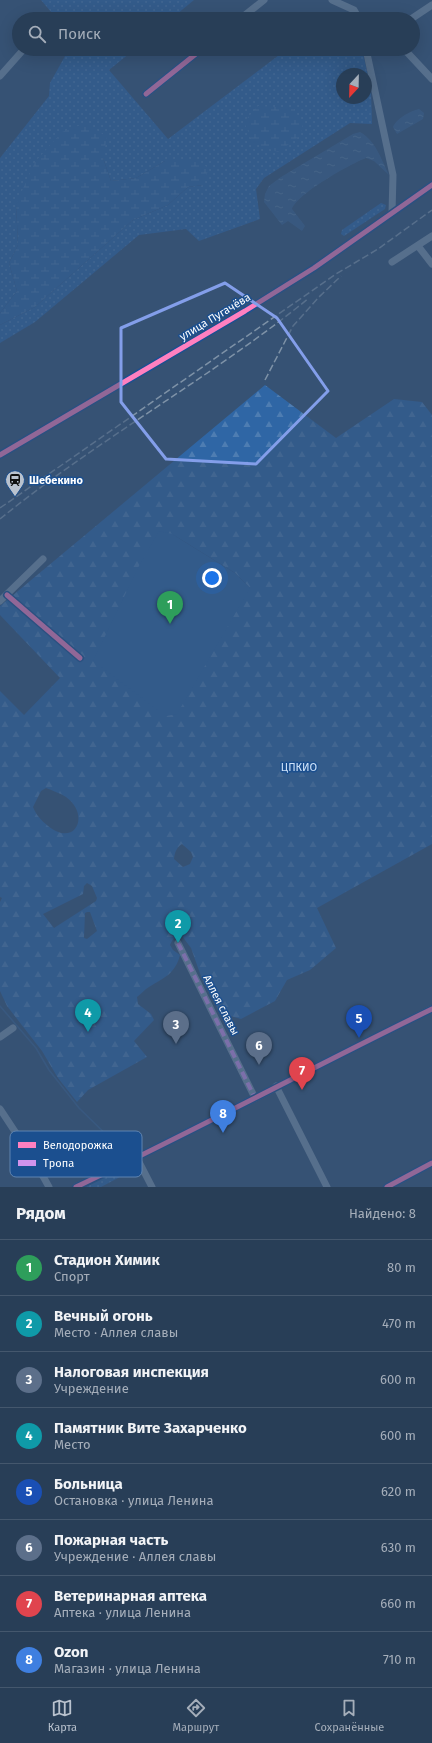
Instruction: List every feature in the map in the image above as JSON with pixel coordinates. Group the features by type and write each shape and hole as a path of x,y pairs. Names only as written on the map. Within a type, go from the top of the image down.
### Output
{"street":[{"path":"249,12 264,0"},
{"path":"332,0 354,10 355,12"},
{"path":"420,13 432,5"},
{"path":"0,76 18,56"},
{"path":"146,94 193,56"},
{"path":"368,56 393,175 392,214"},
{"path":"411,56 432,79"},
{"name":"улица Пугачёва","path":"0,455 245,311 314,268 432,185"},
{"path":"392,262 432,236"},
{"path":"418,246 432,264"},
{"path":"0,601 43,559"},
{"path":"7,595 80,658"},
{"name":"Аллея славы","path":"178,943 255,1098"},
{"path":"142,1155 276,1086 432,1009"},
{"path":"0,1037 13,1028"},
{"path":"276,1086 327,1187"},
{"path":"0,1109 15,1131"},
{"path":"387,1187 432,1163"},
{"path":"142,1168 152,1187"},
{"path":"43,1177 48,1187"},
{"path":"76,1187 97,1177"}],"highlighted area":[{"path":"225,283 277,318 328,391 256,464 166,459 121,402 121,328"}],"green space":[{"path":"41,0 194,0 179,12 51,12"},
{"path":"65,56 126,56 109,70 168,139 278,56 364,56 366,68 336,68 336,104 371,104 372,124 350,123 264,178 256,189 260,219 199,241 186,229 139,235 35,322 0,343 0,325 35,307 133,220 168,205 188,187 203,185 165,161 136,178 111,181 103,158 16,204 18,245 9,263 17,291 0,313 0,158 49,96 50,83"},
{"path":"258,106 293,108 303,124 300,136 278,152 253,143 244,122"},
{"path":"86,123 107,137 103,158 111,181 136,178 165,161 196,161 209,168 203,185 188,187 168,205 133,220 35,307 0,325 0,313 17,291 9,263 18,245 16,204 35,162 62,132"},
{"path":"381,203 386,205 385,209 344,236 341,234 342,230"},
{"name":"ЦПКИО","path":"265,385 336,438 394,399 422,402 432,415 432,844 317,908 336,948 310,970 287,980 275,1001 241,1019 220,1013 202,979 191,948 182,936 174,938 170,945 173,950 180,955 175,967 169,974 137,997 138,1004 151,1014 154,1020 134,1041 147,1057 88,1090 77,1102 58,1078 42,1051 7,1006 0,991 0,902 2,898 0,897 0,691 24,715 60,678 0,615 0,606","holes":["172,534 235,573 250,588","46,788 66,797 74,804 78,812 78,820 72,831 66,833 58,832 48,826 39,817 33,807 41,791","182,844 191,852 193,857 190,864 183,867 174,859 178,847","87,883 92,886 97,898 96,901 54,928 43,914 83,894 84,886","90,912 97,931 87,939 84,938 85,913"]},
{"path":"159,531 172,534 235,573 250,588 177,714 166,716 93,661 139,566"},
{"path":"106,1177 120,1177 101,1187 86,1187"}],"water":[{"path":"419,109 424,113 423,119 397,134 393,127 397,121 408,113"},
{"path":"360,132 374,145 389,175 374,161 366,158 358,161 313,188 296,203 292,209 305,226 302,231 288,221 282,225 264,202 265,194 269,186 281,177 353,134"}],"waterway":[{"path":"0,1006 36,1048 49,1070 79,1108 103,1131"}],"railway":[{"path":"0,508 336,274 378,249 432,210"},
{"path":"265,380 293,326 319,297 341,276"},
{"path":"0,519 76,462 233,355 309,298"}],"marked path":[{"path":"178,943 255,1098"}],"cycle path":[{"path":"146,94 193,56"},
{"path":"0,455 245,311 314,268 432,185"},
{"path":"7,595 80,658"},
{"path":"142,1155 432,1009"},
{"path":"387,1187 432,1163"},
{"path":"76,1187 96,1177"}],"place":[{"name":"Шебекино","path":"15,497"},
{"name":"Стадион Химик","path":"170,624"},
{"name":"Вечный огонь","path":"178,943"},
{"name":"Памятник Вите Захарченко","path":"88,1032"},
{"name":"Больница","path":"359,1038"},
{"name":"Налоговая инспекция","path":"176,1044"},
{"name":"Пожарная часть","path":"259,1065"},
{"name":"Ветеринарная аптека","path":"302,1090"},
{"name":"Ozon","path":"223,1133"}]}
